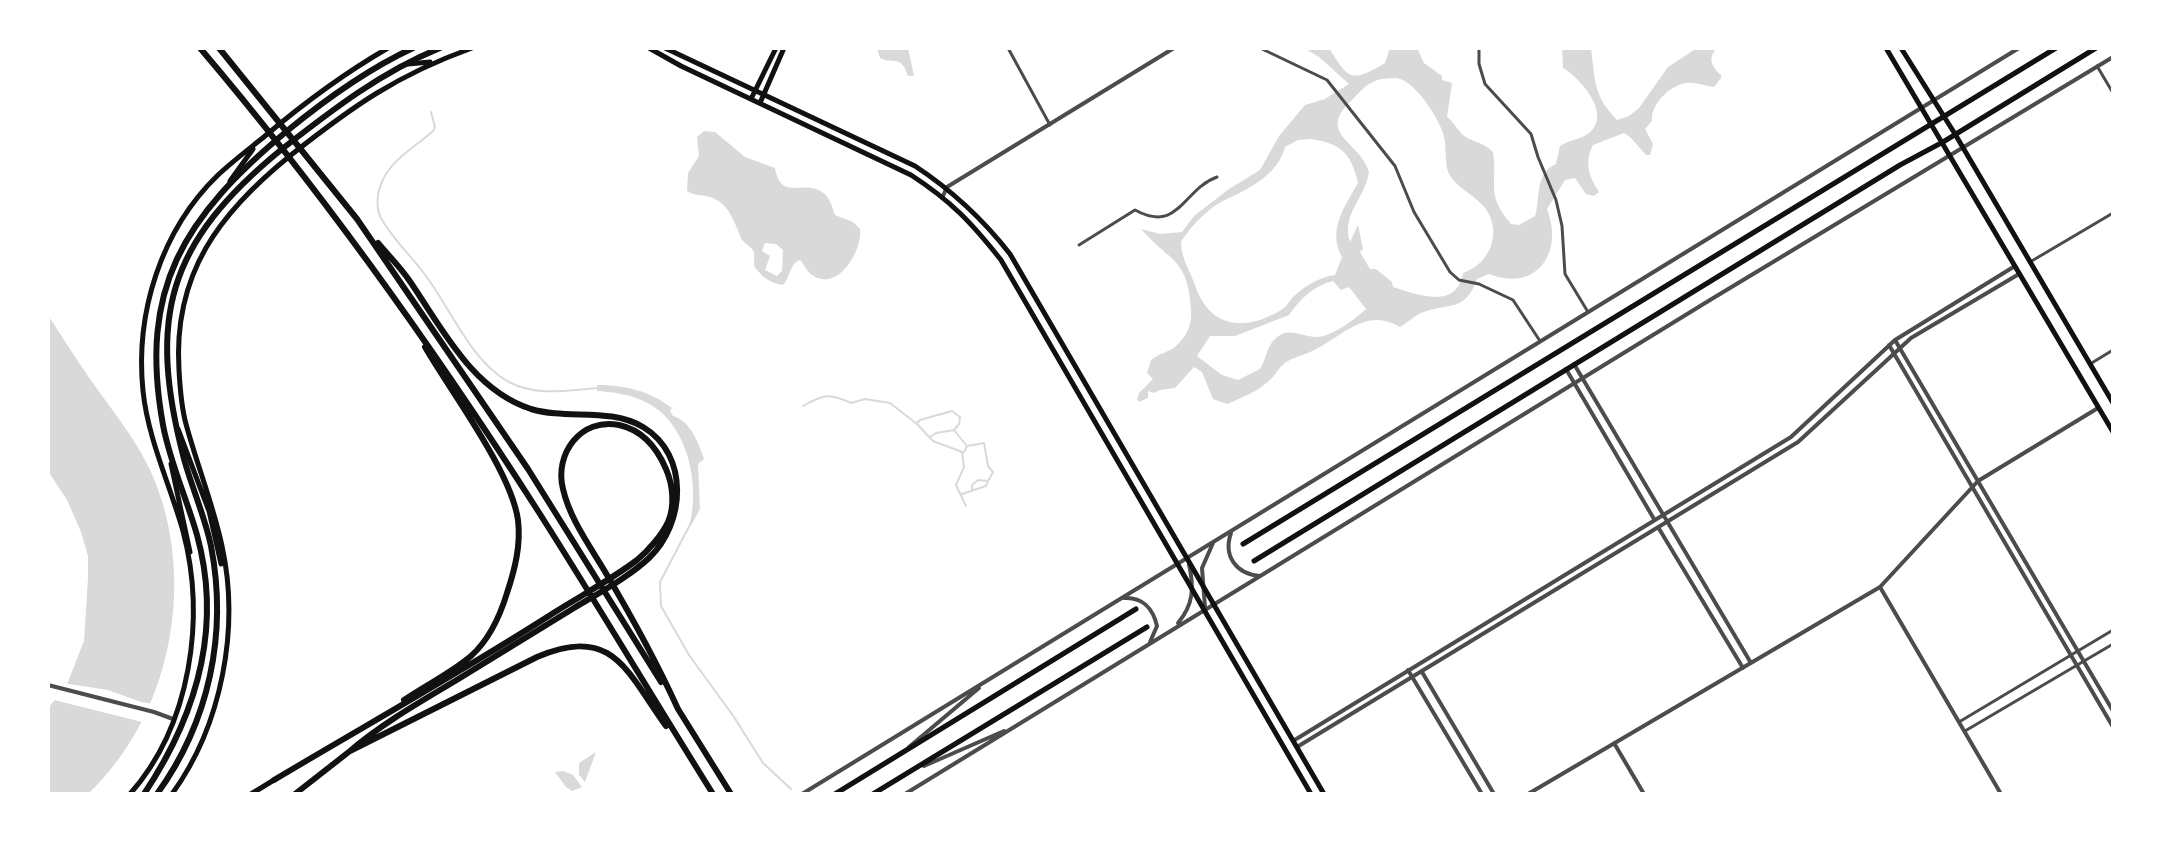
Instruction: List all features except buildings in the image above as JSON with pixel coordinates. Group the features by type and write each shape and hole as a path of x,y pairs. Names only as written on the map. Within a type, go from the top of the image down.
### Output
{"highway":[{"path":"200,48 341,223 403,309 538,511 713,794"},
{"path":"219,48 407,277 467,363 499,393 516,404 549,413 627,419 645,428 665,448 676,473 674,522 664,541 648,559 394,718 295,794"},
{"path":"144,794 168,757 185,721 198,682 206,621 206,582 199,540 164,428 156,365 157,328 163,295 186,240 230,181 299,121 338,92 413,48"},
{"path":"157,794 172,774 191,738 205,702 218,623 210,545 168,388 166,335 170,304 181,270 195,243 236,189 257,170 345,100 403,64 440,48"},
{"path":"357,219 528,469 731,794"},
{"path":"382,715 470,656 495,625 516,562 518,540 513,501 493,461 403,309"},
{"path":"274,780 495,650 639,558 668,522 671,508 669,475 646,438 630,428 604,424 577,435 570,444 562,465 563,489 576,521 649,647 678,709"},
{"path":"350,751 537,657 574,645 602,649 627,671 694,765"}],"main road":[{"path":"191,569 181,525 146,413 143,389 144,325 162,258 184,217 218,176 327,85 388,48"},
{"path":"174,792 198,748 219,685 228,628 223,549 185,421 180,390 178,351 181,308 190,276 226,216 263,178 380,89 435,61 472,48"},
{"path":"649,48 911,175 943,196 973,225 1001,260 1311,794"},
{"path":"665,48 915,166 947,187 987,224 1010,254 1324,794"},
{"path":"751,99 776,48"},
{"path":"760,103 784,48"},
{"path":"1886,48 2113,432"},
{"path":"1901,48 2113,403"},
{"path":"1243,544 2056,48"},
{"path":"1254,561 1886,173 1943,142 2096,48"},
{"path":"403,64 435,61"},
{"path":"230,181 258,141"},
{"path":"176,424 184,438 209,511 227,588"},
{"path":"130,794 156,757 173,719 190,662 194,621 190,544 164,428"},
{"path":"835,794 1136,609"},
{"path":"873,794 1147,627"},
{"path":"251,794 274,780"}],"street":[{"path":"1008,48 1050,125"},
{"path":"943,196 947,187 1174,48"},
{"path":"1260,48 1327,80 1395,166 1425,232 1450,272 1459,280 1479,284 1513,300 1540,341"},
{"path":"1479,48 1479,64 1485,84 1531,134 1556,200 1562,226 1565,274 1588,312"},
{"path":"802,794 2019,48"},
{"path":"905,794 1174,627 2113,57"},
{"path":"2097,66 2113,93"},
{"path":"1079,245 1135,210 1148,217 1164,217 1181,206 1207,180 1217,177"},
{"path":"2030,262 2113,213"},
{"path":"1293,741 1798,432 1895,340 2015,266"},
{"path":"1297,747 1798,442 1911,338 2020,273"},
{"path":"1895,340 2113,711"},
{"path":"1889,345 1947,450 1973,488 2113,727"},
{"path":"2090,364 2113,350"},
{"path":"1574,364 1751,663"},
{"path":"1566,369 1743,668"},
{"path":"1528,794 1880,587 1978,481 2099,408"},
{"path":"1232,530 1228,547 1233,562 1243,573 1260,576"},
{"path":"1205,610 1202,568 1214,541"},
{"path":"1174,627 1189,609 1193,589 1187,558"},
{"path":"1880,587 2001,794"},
{"path":"1122,598 1143,602 1155,617 1155,634 1149,644"},
{"path":"1959,722 2113,630"},
{"path":"1965,731 2113,644"},
{"path":"1418,664 1494,794"},
{"path":"1408,670 1482,794"},
{"path":"900,754 990,679"},
{"path":"48,686 173,719"},
{"path":"910,771 1017,725"},
{"path":"1614,743 1644,794"}],"shaded area":[{"path":"877,48 908,48 914,76 908,76 900,62 880,58"},
{"path":"1304,48 1329,48 1341,67 1352,75 1358,75 1385,63 1390,48 1417,48 1424,63 1442,76 1442,80 1452,83 1447,117 1465,136 1493,152 1495,197 1511,224 1519,225 1535,216 1541,180 1556,164 1560,146 1586,135 1595,125 1596,106 1585,88 1563,68 1562,48 1591,48 1599,95 1617,120 1639,108 1668,67 1697,48 1717,48 1712,62 1721,78 1714,87 1686,83 1662,97 1654,108 1652,121 1645,129 1653,144 1650,155 1646,155 1624,133 1593,145 1589,169 1599,192 1594,196 1586,194 1575,178 1565,180 1547,209 1552,240 1549,253 1533,273 1521,278 1489,274 1477,279 1461,302 1421,313 1400,327 1377,320 1356,325 1313,351 1291,359 1262,387 1227,404 1213,399 1202,372 1194,367 1175,388 1154,393 1148,391 1148,398 1139,402 1139,393 1153,379 1147,373 1151,360 1172,349 1181,340 1189,328 1191,315 1182,270 1141,229 1160,234 1182,232 1194,216 1260,170 1279,136 1305,105 1325,99 1349,84","holes":["1382,79 1400,79 1421,95 1442,130 1449,174 1481,203 1493,227 1487,255 1463,273 1459,285 1445,296 1425,296 1393,287 1392,282 1376,269 1370,269 1360,252 1363,249 1358,225 1350,242 1351,215 1369,172 1364,161 1343,137 1338,121 1362,90","1311,139 1338,147 1352,164 1358,183 1343,209 1337,228 1336,237 1342,257 1335,275 1308,285 1283,309 1268,317 1243,323 1221,319 1203,302 1184,260 1181,242 1195,223 1220,202 1262,179 1276,165 1285,147 1298,140","1333,281 1341,290 1349,287 1366,309 1328,334 1315,337 1284,333 1269,347 1260,369 1238,380 1222,375 1197,356 1210,336 1235,336 1289,315 1319,286"]},
{"path":"704,131 715,132 745,157 775,168 778,178 787,187 814,189 825,194 835,215 853,222 860,229 857,248 847,267 831,278 822,279 810,274 800,260 794,264 783,285 763,276 754,266 753,251 742,240 724,206 713,198 687,191 688,173 699,156 697,137","holes":["765,243 776,244 783,250 782,271 777,276 765,270 770,256 762,251"]},
{"path":"48,315 150,469 168,524 174,565 173,607 167,649 156,690 138,728 116,763 88,794 48,794 48,708 66,687 84,641 88,556 67,500 48,471"},
{"path":"597,385 627,388 655,397 672,408 673,416 689,427 704,459 698,464 700,509 692,524 693,482 687,453 675,428 651,405 624,395 597,391"},
{"path":"596,752 585,782 579,775 579,763"},
{"path":"555,772 573,775 582,787 572,791 566,787"}],"pier":[{"path":"63,683 108,690 155,704 146,723 50,699"}],"waterway":[{"path":"431,112 435,127 433,131 392,166 381,184 378,207 385,225 433,285 472,347 495,373 531,390 599,388"},
{"path":"803,406 827,396 851,403 865,399 890,403 933,441 962,452 964,467 956,485 966,506"},
{"path":"917,423 952,411 960,417 954,430"},
{"path":"930,437 954,430 966,445"},
{"path":"964,452 967,446 984,443 988,466 993,472 988,481"},
{"path":"962,494 986,486 988,481 978,480 972,489"},
{"path":"692,521 660,582 661,606 689,655 763,763 791,789"}]}
